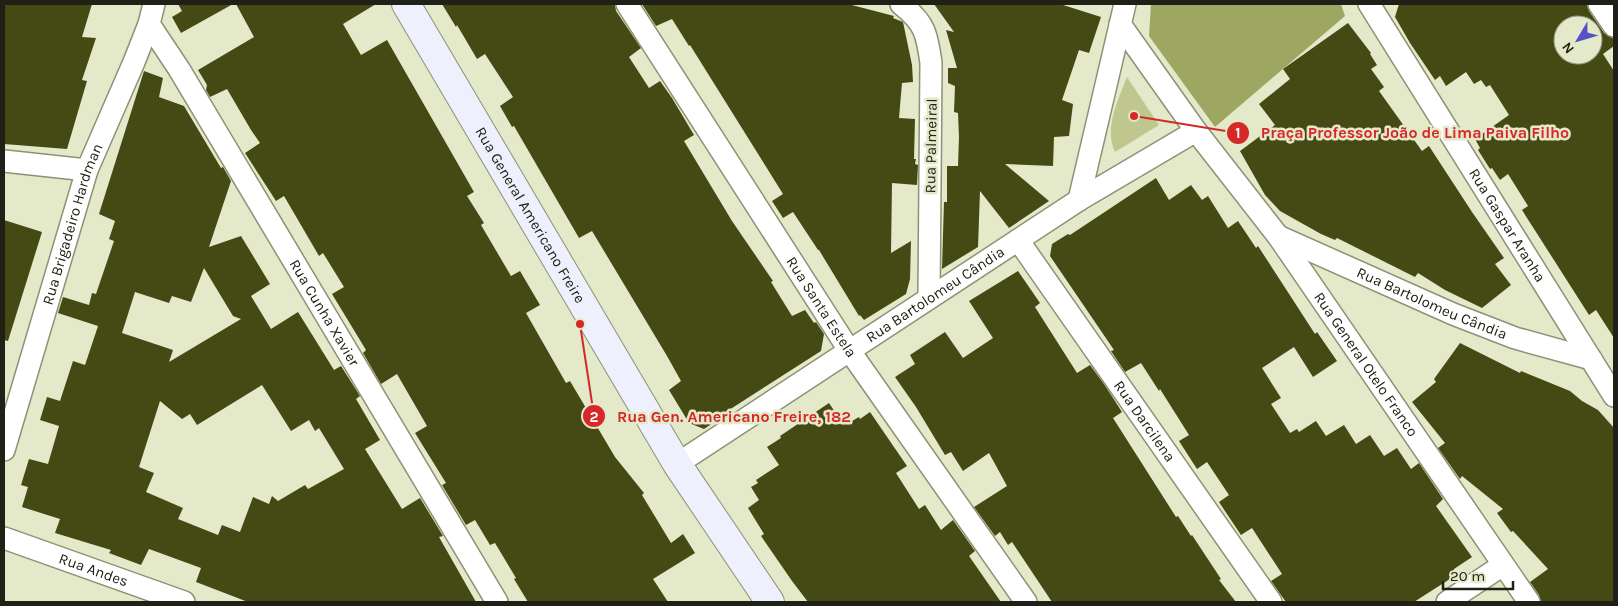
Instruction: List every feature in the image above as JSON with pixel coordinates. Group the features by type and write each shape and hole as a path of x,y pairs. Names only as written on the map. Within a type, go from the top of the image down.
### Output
{"main road":[{"name":"Rua General Americano Freire","path":"406,4 677,464 770,602"}],"street":[{"name":"Rua Santa Estela","path":"627,4 849,350 1026,602"},
{"name":"Rua Palmeiral","path":"901,4 914,14 928,36 931,64 929,298"},
{"name":"Rua Gaspar Aranha","path":"1369,4 1614,396"},
{"path":"1599,4 1614,26"},
{"name":"Rua Brigadeiro Hardman","path":"4,450 87,170 151,14"},
{"name":"Rua Cunha Xavier","path":"151,14 179,69 497,602"},
{"path":"1079,200 1122,14"},
{"name":"Rua General Otelo Franco","path":"1122,14 1196,131 1278,236 1529,602"},
{"name":"Rua Bartolomeu Cândia","path":"677,464 1079,200 1196,131"},
{"path":"4,161 87,170"},
{"name":"Rua Bartolomeu Cândia","path":"1278,236 1453,314 1514,338 1590,359"},
{"name":"Rua Darcilena","path":"1018,240 1271,602"},
{"name":"Rua Andes","path":"4,538 184,602"},
{"path":"1447,602 1503,565"}],"green space":[{"path":"1151,4 1341,4 1345,16 1215,127 1149,36"},
{"path":"1127,77 1159,125 1115,152 1112,143 1112,124 1116,105"}],"building":[{"path":"4,4 92,4 82,37 96,38 82,80 87,81 67,149 4,144"},
{"path":"178,4 233,4 181,33 172,17 182,11"},
{"path":"236,4 376,4 343,24 361,55 387,40 474,192 467,196 484,223 481,225 511,276 520,271 540,305 526,313 566,383 570,381 615,457 644,493 642,495 671,543 683,534 695,553 653,579 668,602 528,602 495,543 490,545 475,520 466,525 442,485 446,483 415,433 427,426 397,374 381,384 363,353 366,350 332,294 344,287 323,253 319,256 284,196 276,201 245,153 260,143 227,89 210,97 206,90 207,85 198,70 254,37"},
{"path":"442,4 615,4 616,11 641,48 629,57 649,88 660,81 672,98 694,135 684,141 732,221 773,281 771,282 792,316 805,310 824,334 821,351 715,419 716,421 704,429 689,423 669,390 681,381 667,356 592,231 579,238 514,126 512,127 500,106 513,97 485,54 477,59"},
{"path":"642,4 848,4 894,16 893,18 903,22 912,65 913,82 902,83 899,118 915,119 914,159 916,159 915,164 918,165 917,185 892,183 891,253 911,241 910,279 906,294 864,320 859,316 819,250 793,212 783,218 772,201 783,194 672,19 656,26"},
{"path":"934,4 1060,4 1101,17 1089,53 1079,50 1062,100 1073,104 1069,136 1054,137 1053,166 1005,164 1049,201 1009,228 980,191 978,247 942,269 944,202 947,202 947,166 958,166 959,137 958,113 954,112 955,86 948,83 948,68 957,68 946,30 954,32"},
{"path":"1399,4 1587,4 1592,15 1553,15 1553,65 1603,65 1603,54 1614,71 1614,338 1596,310 1589,315 1522,210 1528,206 1508,174 1500,180 1492,168 1490,169 1478,150 1480,148 1475,139 1509,115 1490,85 1486,87 1481,80 1474,84 1466,72 1446,86 1440,76 1435,80 1395,17"},
{"path":"1348,23 1371,53 1377,65 1371,69 1384,87 1379,91 1422,151 1429,146 1504,258 1495,264 1511,285 1482,308 1445,290 1418,273 1415,277 1337,238 1335,240 1321,234 1280,211 1265,195 1240,151 1275,125 1259,104 1290,79 1283,69"},
{"path":"1603,32 1614,39 1614,46 1603,54"},
{"path":"144,71 163,78 159,97 184,106 221,168 223,167 231,181 209,247 241,236 270,284 251,296 271,329 298,312 334,370 341,366 360,396 356,399 380,440 365,449 402,509 420,498 443,536 439,537 476,602 248,602 196,582 201,568 149,549 141,565 109,553 111,550 55,533 60,519 22,507 28,487 21,485 29,459 48,464 59,426 40,420 47,397 60,401 73,361 85,365 98,326 58,313 63,297 89,305 92,293 96,294 114,241 109,239 115,221 99,214","holes":["204,268 233,316 241,319 169,362 173,350 122,333 135,292 169,303 172,296 191,302","262,385 291,431 309,420 315,431 319,428 344,469 308,489 305,485 278,501 272,496 269,504 253,497 240,532 222,525 218,535 178,519 183,508 146,492 154,473 139,467 160,401 182,419 190,414 197,425"]},
{"path":"1156,178 1169,200 1191,185 1202,200 1208,196 1228,228 1238,221 1256,248 1258,246 1315,334 1317,332 1337,361 1313,377 1294,347 1262,368 1281,398 1271,404 1290,433 1297,429 1299,432 1316,421 1326,436 1344,425 1356,444 1370,435 1384,456 1397,448 1411,469 1419,463 1443,499 1436,506 1472,557 1454,569 1453,577 1414,602 1286,602 1271,581 1282,574 1252,528 1241,535 1219,502 1229,495 1207,462 1197,469 1179,441 1189,435 1160,389 1159,391 1141,363 1125,372 1111,351 1114,350 1050,256 1052,244 1068,234 1070,235"},
{"path":"4,220 42,232 8,341 4,340"},
{"path":"1018,271 1040,303 1035,307 1077,373 1090,365 1104,384 1122,412 1113,418 1176,517 1178,516 1192,535 1221,579 1219,580 1236,602 1052,602 1012,542 1008,545 1000,532 995,536 974,507 1007,486 989,453 963,471 951,452 945,455 895,377 915,364 910,355 945,332 963,358 993,338 969,301"},
{"path":"1460,343 1520,373 1521,371 1570,391 1582,401 1598,410 1614,428 1614,602 1541,602 1539,595 1530,582 1548,569 1513,531 1511,532 1497,513 1503,509 1462,476 1460,479 1438,448 1445,443 1412,402 1436,382 1434,379"},
{"path":"829,403 841,421 849,416 852,421 859,417 860,419 870,412 907,466 896,473 919,509 925,505 941,530 953,520 975,551 969,556 1001,602 808,602 761,536 764,534 748,508 759,500 751,487 758,483 756,480 779,465 767,447"}],"place":[{"name":"Praça Professor João de Lima Paiva Filho","path":"1134,116"},
{"name":"Rua Gen. Americano Freire, 182","path":"580,324"}]}
